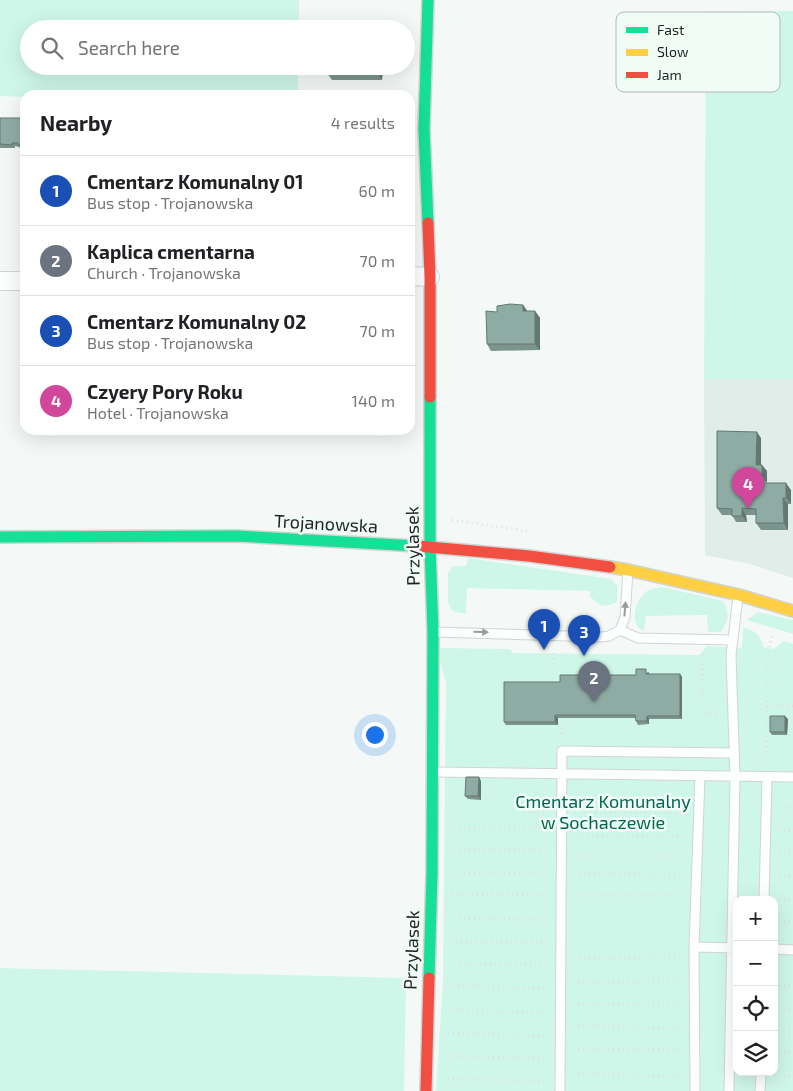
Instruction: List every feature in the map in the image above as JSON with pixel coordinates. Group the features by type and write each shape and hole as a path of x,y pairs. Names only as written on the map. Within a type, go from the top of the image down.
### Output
{"street":[{"name":"Przylasek","path":"426,1091 432,873 430,277 424,129 428,0"},
{"path":"415,276 430,277"},
{"path":"0,281 20,281"},
{"name":"Trojanowska","path":"0,536 236,536 530,556 628,570 739,595 793,611"}],"lane":[{"path":"432,632 609,636 620,630 625,617 628,570"},
{"path":"734,941 735,777 731,655 739,595"},
{"path":"620,630 629,636 638,638 732,640"},
{"path":"560,1082 562,751 734,753"},
{"path":"432,772 793,777"},
{"path":"695,1091 694,946 700,776"},
{"path":"764,896 767,777"},
{"path":"694,946 733,948"},
{"path":"778,949 793,950"},
{"path":"728,1091 733,972"},
{"path":"760,1091 761,1076"}],"path":[{"path":"767,777 768,651 773,633"},
{"path":"552,685 554,645"},
{"path":"767,706 793,706"},
{"path":"523,812 699,813"},
{"path":"448,826 698,836"},
{"path":"449,850 697,856"},
{"path":"451,873 696,875"},
{"path":"452,894 561,896 696,895"},
{"path":"453,918 561,920"},
{"path":"778,921 793,922"},
{"path":"456,942 561,941"},
{"path":"455,964 694,957"},
{"path":"453,986 694,981"},
{"path":"778,986 793,986"},
{"path":"452,1010 694,1005"},
{"path":"778,1008 793,1009"},
{"path":"560,1025 694,1028"},
{"path":"778,1032 793,1032"},
{"path":"447,1040 447,1033 560,1036"},
{"path":"447,1048 448,1063"},
{"path":"448,1056 694,1050"},
{"path":"778,1052 793,1052"},
{"path":"447,1085 448,1071"},
{"path":"448,1079 560,1082 695,1076"}],"shaded area":[{"path":"704,379 793,379 793,578 750,564 705,555"}],"green space":[{"path":"0,0 299,0 299,20 20,20 20,75 298,75 298,90 20,90 20,97 0,96"},
{"path":"793,11 793,379 704,379 706,92 780,92 780,12 706,12"},
{"path":"468,558 611,579 617,586 617,602 602,606 590,597 590,591 467,588 466,614 452,611 448,603 448,573 453,566 466,566"},
{"path":"662,587 723,601 728,616 721,632 708,632 707,615 646,616 644,631 639,628 636,623 635,610 640,598 649,590"},
{"path":"758,612 793,620 793,634 747,620"},
{"name":"Cmentarz Komunalny w Sochaczewie","path":"743,627 757,634 761,639 763,647 774,649 784,641 793,644 793,1091 436,1091 443,980 446,684 439,657 440,648 510,649 513,653 699,655 707,646 742,648"},
{"path":"0,968 406,978 404,1091 0,1091"}],"building":[{"path":"0,118 20,118 20,145 18,143 12,143 12,145 0,144"},
{"path":"523,305 523,311 535,311 535,344 487,344 486,311 497,312 497,306"},
{"path":"717,431 757,432 756,465 762,465 762,475 756,475 757,483 786,483 786,498 783,498 784,523 756,523 756,509 742,508 742,516 732,516 732,509 717,508"},
{"path":"636,669 646,669 646,674 680,674 680,716 647,716 647,721 636,721 635,715 555,715 555,722 504,722 504,682 560,682 560,675 636,675"},
{"path":"770,716 785,716 785,732 770,732"},
{"path":"466,777 479,777 478,796 465,796"}],"traffic: fast":[{"path":"428,0 424,129 428,223"},
{"path":"429,978 432,873 433,632 430,547 430,397"},
{"path":"0,537 236,536 417,546"}],"traffic: slow":[{"path":"610,567 739,595 793,611"}],"traffic: jam":[{"path":"428,223 430,397"},
{"path":"417,546 529,556 610,567"},
{"path":"426,1091 429,978"}],"place":[{"name":"Czyery Pory Roku","path":"748,508"},
{"name":"Cmentarz Komunalny 01","path":"544,650"},
{"name":"Cmentarz Komunalny 02","path":"584,656"},
{"name":"Kaplica cmentarna","path":"594,702"}]}
